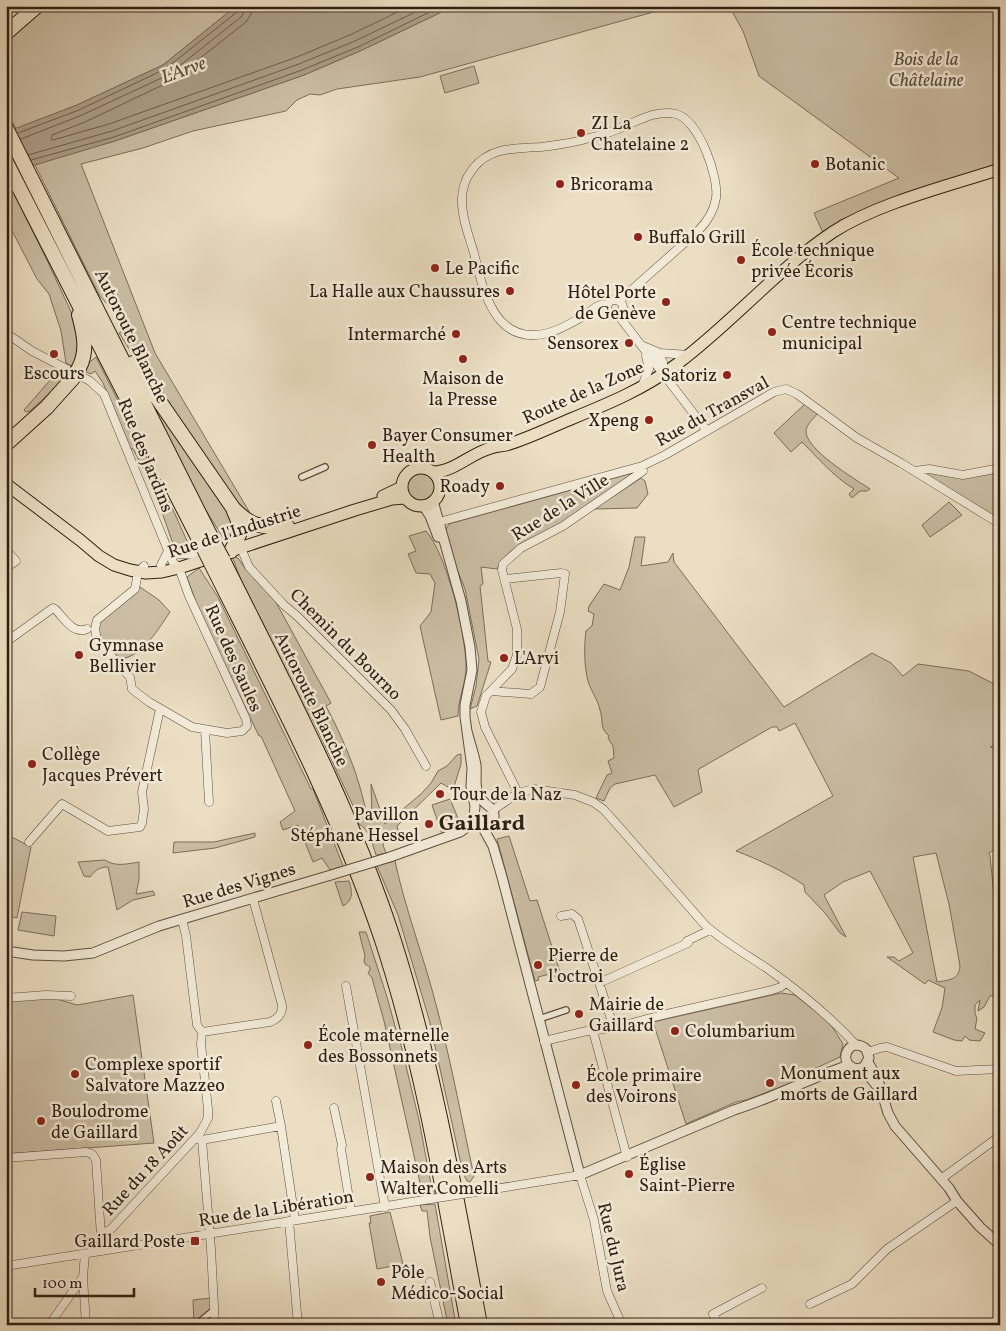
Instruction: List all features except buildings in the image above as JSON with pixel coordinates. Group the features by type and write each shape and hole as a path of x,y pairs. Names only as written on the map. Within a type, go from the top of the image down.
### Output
{"highway":[{"path":"6,33 36,6"},
{"name":"Autoroute Blanche","path":"6,128 98,310 206,549"},
{"name":"Autoroute Blanche","path":"6,162 206,549"},
{"path":"6,444 41,413 76,373 84,356 84,334 72,291"},
{"path":"98,310 233,508 246,521 255,525 263,527 287,526"},
{"path":"228,553 240,536 241,530 233,508"},
{"name":"Autoroute Blanche","path":"206,549 228,553"},
{"name":"Autoroute Blanche","path":"228,553 312,766 348,849 382,940 424,1096 468,1325"},
{"name":"Autoroute Blanche","path":"228,553 362,852 392,934 409,990 431,1076 480,1325"}],"main road":[{"name":"Route de la Zone","path":"436,477 458,470 490,456 507,445 613,402 663,374 689,355 785,270 835,231 899,202 1000,169"},
{"name":"Rue de l'Industrie","path":"404,492 404,477 411,470 423,468 436,477"},
{"path":"404,492 414,505 428,503 439,492 436,477"},
{"name":"Rue de l'Industrie","path":"6,484 80,540 140,572 162,572 174,562 206,549 228,553 287,526 373,499 404,492"},
{"name":"Rue de l'Industrie","path":"140,572 174,562 228,553 392,499 404,492"}],"street":[{"path":"669,113 679,115 692,124 701,140 715,182 716,197 714,206 708,219 698,231 619,301 612,300 608,304 598,306 590,313 555,331 539,335 517,332 498,319 488,300 464,219 462,200 464,183 478,163 498,152 572,143 604,134 656,114 669,113"},
{"path":"590,313 614,314 623,308 619,301"},
{"path":"608,304 608,310 614,314 641,345 707,431"},
{"name":"Rue des Jardins","path":"6,333 32,350 90,381 104,394 174,562"},
{"path":"641,345 656,352 671,355 689,355"},
{"path":"640,388 649,369 649,363 641,345"},
{"path":"656,352 664,364 663,374"},
{"name":"Rue du Transval","path":"439,522 642,466 774,392 789,390 857,438 915,471 1000,524"},
{"path":"302,478 325,467"},
{"path":"915,471 929,470 963,475 1000,468"},
{"name":"Rue de la Ville","path":"518,793 481,718 483,701 512,669 518,655 517,629 502,570 503,564 521,548 563,526 644,470"},
{"path":"428,503 439,522 462,601 471,653 471,679 464,711 472,768 471,786 474,814 493,846"},
{"path":"428,503 446,550"},
{"path":"6,550 16,561 6,568"},
{"name":"Chemin du Bourno","path":"228,553 249,568 398,718 426,766"},
{"name":"Rue des Saules","path":"87,629 131,679 132,689 144,699 187,725 227,733 239,732 245,729 247,722 174,562"},
{"path":"6,642 54,608 75,629 80,631 87,629 134,590 137,586 140,572"},
{"path":"491,691 531,694 540,687 560,612 566,574 505,579"},
{"path":"97,640 95,629 98,620"},
{"path":"29,842 62,804 108,831 140,827 144,809 142,792 160,709"},
{"path":"205,730 209,802"},
{"path":"467,732 475,760 477,790 480,798 490,808 495,817 488,825 479,823"},
{"path":"475,810 480,806 490,808 518,793 534,789 582,797 598,806 710,930 786,982 835,1022 842,1031 851,1057 880,1091"},
{"path":"492,822 493,846 580,1175 826,1073 863,1047 878,1080 880,1091 893,1124 942,1179 980,1227 1000,1246"},
{"name":"Rue des Vignes","path":"6,952 50,956 91,954 153,929 390,857 460,832 479,823"},
{"path":"202,1032 270,1022 278,1017 282,1010 282,1004 253,899"},
{"path":"561,916 572,914 577,917 614,1028"},
{"name":"Rue du 18 Août","path":"101,1234 111,1229 199,1139 208,1114 201,1044 202,1032 196,1020 186,936 182,920"},
{"path":"600,983 688,943 687,941 710,930"},
{"path":"544,1041 580,1032 614,1028 777,989 786,982"},
{"path":"346,986 385,1207"},
{"path":"6,998 46,995 71,996"},
{"path":"539,1018 566,1010"},
{"path":"593,1031 627,1157"},
{"path":"851,1057 862,1068 868,1057 887,1047 956,1071 1000,1070"},
{"path":"276,1101 281,1126 292,1221 298,1325"},
{"path":"334,1108 342,1145 341,1149 351,1212"},
{"path":"215,1325 210,1234 199,1139 281,1126"},
{"path":"942,1179 1000,1136"},
{"name":"Rue du 18 Août","path":"6,1158 86,1152 94,1155 96,1160 102,1251"},
{"name":"Rue de la Libération","path":"6,1266 580,1175"},
{"name":"Rue du Jura","path":"580,1175 594,1220 607,1291 622,1325"},
{"path":"810,1304 852,1284 887,1249 958,1201"},
{"path":"85,1254 83,1277 86,1325"},
{"path":"49,1325 83,1277"},
{"path":"430,1282 440,1325"},
{"path":"718,1325 713,1314 762,1288"},
{"path":"69,1296 84,1297"},
{"path":"199,1325 214,1310"}],"green space":[{"path":"45,6 236,6 163,65 77,105 16,129 6,109 6,42 19,27"},
{"path":"488,6 675,6 420,77 337,89 320,95 310,94 297,100 286,111 193,131 143,148 81,164 155,353 250,513 248,517 119,333 121,332 121,327 117,317 99,295 35,165 36,163 115,141 304,75 360,51 450,8"},
{"name":"Bois de la Châtelaine","path":"729,6 1000,6 1000,164 900,196 840,220 823,233 814,213 899,178 759,76 743,31"},
{"path":"474,66 479,83 445,93 440,76"},
{"path":"6,178 74,318 79,345 74,367 66,363 61,331 49,294 37,279 6,219"},
{"path":"96,357 175,514 191,550 182,550 172,541 154,489 133,449 130,448 103,383 95,371 91,374 83,371 87,364"},
{"path":"58,371 68,376 30,411 26,412 24,410"},
{"path":"155,403 233,516 237,532 225,541 202,504 152,405"},
{"path":"805,404 817,414 806,430 813,446 832,463 870,489 860,491 852,498 849,494 854,489 833,473 802,442 791,452 774,433"},
{"path":"927,471 960,476 993,473 1000,483 1000,515 996,517 926,475"},
{"path":"421,472 427,473 435,481 435,493 427,501 421,502 415,501 407,493 406,487 407,481 415,473"},
{"path":"636,472 562,523 517,547 502,560 497,569 481,567 483,584 480,586 488,661 491,662 477,706 470,709 476,686 479,659 465,589 448,547 445,531 449,524"},
{"path":"641,478 645,481 648,494 637,508 594,509"},
{"path":"949,502 962,515 930,537 922,525"},
{"path":"426,531 434,542 448,576 459,616 465,653 466,673 458,716 441,720 420,626 431,612 435,583 430,574 416,573 408,554 416,551 409,536"},
{"path":"635,537 645,537 641,566 668,562 673,553 674,562 784,707 872,653 891,663 903,676 918,664 969,671 1000,687 1000,747 997,744 990,747 1000,750 1000,846 989,853 1000,953 1000,995 990,996 984,1007 978,1011 980,1000 975,1005 977,1018 975,1029 985,1033 980,1041 969,1040 965,1036 962,1041 954,1040 933,1032 942,1008 945,988 928,980 925,984 887,957 894,957 899,961 913,953 870,871 843,882 824,895 846,937 840,933 825,913 805,892 804,885 771,866 736,851 833,796 795,723 779,731 777,727 772,727 699,769 702,792 674,807 655,775 615,784 610,788 604,801 596,798 607,775 612,773 608,761 614,758 613,746 603,727 599,706 589,685 587,675 585,656 586,631 592,626 594,614 588,611 589,606 604,584 620,590 629,567","holes":["936,853 949,904 960,966 955,977 937,982 913,857"]},
{"path":"232,556 238,558 247,571 272,595 331,703 326,706 352,764 369,818 372,816 371,784 385,824 421,794 431,783 438,771 447,766 457,755 461,754 461,764 453,790 441,783 397,826 398,830 386,839 383,845 386,853 376,855 366,830 359,824 355,810 310,714 308,715 243,586"},
{"path":"199,568 218,597 311,789 313,789 343,866 330,870 322,858 313,862 298,825 283,830 280,822 295,811 261,736 259,736 199,610 187,577"},
{"path":"140,587 159,600 170,612 143,647 129,657 121,659 112,651 111,653 98,636 99,623"},
{"path":"450,799 460,823 458,828 442,834 432,805"},
{"path":"255,833 255,837 215,848 173,853 174,842 214,842"},
{"path":"6,834 31,847 17,918 6,915"},
{"path":"509,836 530,901 537,900 561,975 555,977 554,973 538,977 539,980 535,981 497,839"},
{"path":"105,860 117,864 139,862 139,880 136,894 153,891 155,895 133,900 117,910 108,867 98,869 90,877 84,876 78,862"},
{"path":"395,861 445,1041 474,1176 470,1182 467,1181 463,1173 429,1019 398,915 377,866"},
{"path":"349,881 351,898 343,906 335,882"},
{"path":"22,912 56,916 54,936 18,930"},
{"path":"359,932 366,932 399,1037 419,1120 431,1184 434,1185 435,1193 423,1196 384,1021 372,978 368,973 370,967 364,961 365,956"},
{"path":"781,993 795,995 824,1018 843,1044 840,1057 799,1076 800,1080 736,1102 686,1124 653,1022"},
{"name":"Complexe sportif Salvatore Mazzeo","path":"133,995 154,1143 6,1154 6,1001 48,998 77,1005"},
{"path":"435,1204 456,1325 448,1325 430,1237 427,1211 422,1211 420,1205"},
{"path":"390,1212 403,1264 377,1269 369,1223 371,1223 370,1216"},
{"path":"211,1298 213,1325 194,1325 193,1300"}],"water":[{"name":"L'Arve","path":"236,6 488,6 450,8 360,51 304,75 115,141 35,165 6,171 6,132 77,105 163,65"}],"place":[{"name":"ZI La Chatelaine 2","path":"581,133"},
{"name":"Botanic","path":"815,164"},
{"name":"Bricorama","path":"560,184"},
{"name":"Buffalo Grill","path":"638,237"},
{"name":"École technique privée Écoris","path":"741,260"},
{"name":"Le Pacific","path":"435,268"},
{"name":"La Halle aux Chaussures","path":"510,291"},
{"name":"Hôtel Porte de Genève","path":"666,302"},
{"name":"Centre technique municipal","path":"772,332"},
{"name":"Intermarché","path":"456,334"},
{"name":"Sensorex","path":"629,343"},
{"name":"Escours","path":"54,354"},
{"name":"Maison de la Presse","path":"463,359"},
{"name":"Satoriz","path":"727,375"},
{"name":"Xpeng","path":"649,420"},
{"name":"Bayer Consumer Health","path":"372,445"},
{"name":"Roady","path":"500,486"},
{"name":"Gymnase Bellivier","path":"79,655"},
{"name":"L'Arvi","path":"504,658"},
{"name":"Collège Jacques Prévert","path":"32,764"},
{"name":"Tour de la Naz","path":"440,794"},
{"name":"Pavillon Stéphane Hessel","path":"429,824"},
{"name":"Pierre de l’octroi","path":"538,965"},
{"name":"Mairie de Gaillard","path":"579,1014"},
{"name":"Columbarium","path":"675,1031"},
{"name":"École maternelle des Bossonnets","path":"308,1045"},
{"name":"Complexe sportif Salvatore Mazzeo","path":"75,1074"},
{"name":"Monument aux morts de Gaillard","path":"770,1083"},
{"name":"École primaire des Voirons","path":"576,1085"},
{"name":"Boulodrome de Gaillard","path":"41,1121"},
{"name":"Église Saint-Pierre","path":"629,1174"},
{"name":"Maison des Arts Walter Comelli","path":"370,1177"},
{"name":"Gaillard Poste","path":"195,1241"},
{"name":"Pôle Médico-Social","path":"381,1282"}],"district":[{"name":"Gaillard","path":"482,822"}]}
